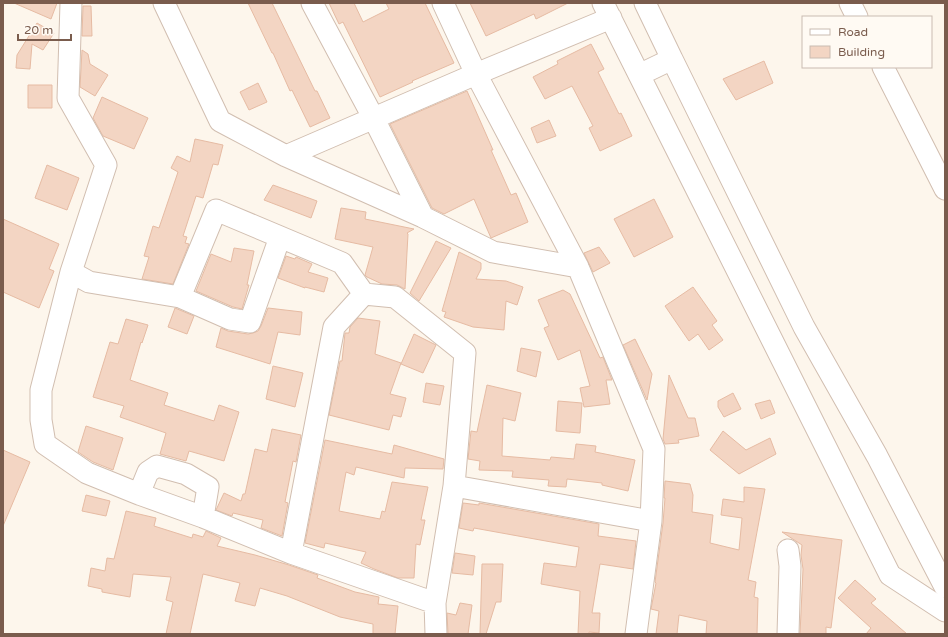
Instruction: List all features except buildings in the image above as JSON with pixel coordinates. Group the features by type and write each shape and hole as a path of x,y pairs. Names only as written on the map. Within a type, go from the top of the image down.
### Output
{"street":[{"path":"71,3 68,98 106,165 71,272 41,390 41,420 45,444 86,473 203,517 291,553 435,603"},
{"path":"164,3 220,121 286,156 423,217 493,252 578,267"},
{"path":"312,3 374,119 423,217"},
{"path":"443,3 476,74 578,267 654,449 651,521 636,634"},
{"path":"645,3 804,327 877,456 945,587"},
{"path":"850,3 857,16"},
{"path":"286,156 476,74 607,11 890,575 945,611"},
{"path":"640,75 672,59"},
{"path":"884,68 945,189"},
{"path":"180,296 216,210 342,263 364,294 395,297 465,352 454,486 435,603 436,634"},
{"path":"71,272 89,282 180,296 230,319 250,322 280,237"},
{"path":"291,553 334,327 364,294"},
{"path":"139,494 148,472 157,466 186,474 208,487 203,517"},
{"path":"454,486 651,521"},
{"path":"788,550 790,566 788,634"}]}
